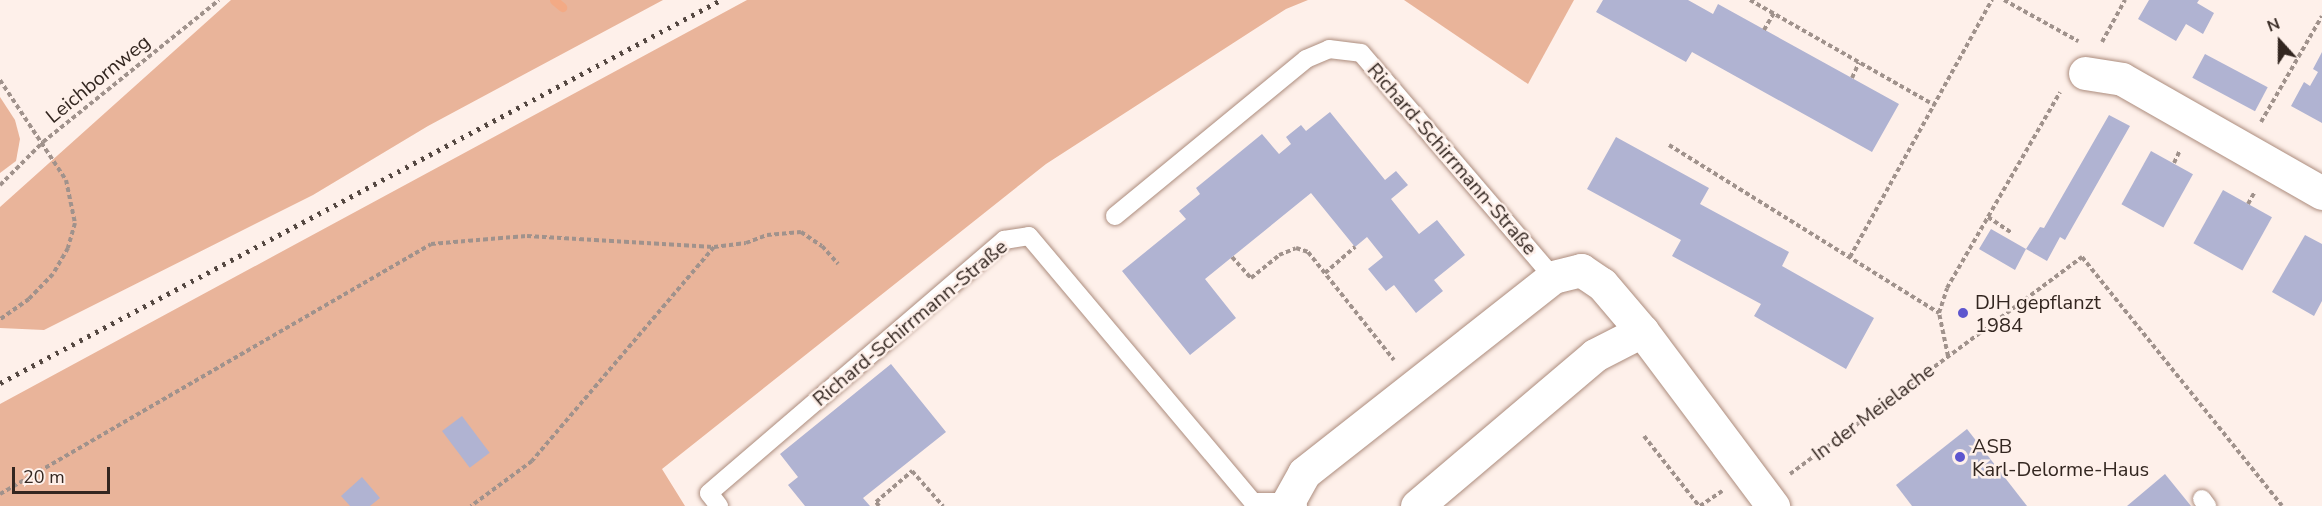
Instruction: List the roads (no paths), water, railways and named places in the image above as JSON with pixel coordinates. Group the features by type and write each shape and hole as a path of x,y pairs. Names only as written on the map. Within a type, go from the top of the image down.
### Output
{"street":[{"path":"2091,62 2322,193"},
{"name":"Richard-Schirrmann-Straße","path":"1289,504 1304,473 1553,277 1581,270 1602,284 1642,332 1768,500"},
{"path":"1417,506 1595,355 1642,332"}],"lane":[{"name":"Richard-Schirrmann-Straße","path":"1115,216 1306,59 1329,49 1361,53 1553,277"},
{"name":"Richard-Schirrmann-Straße","path":"719,506 709,493 1004,240 1029,236 1253,502 1289,504"}],"waterway":[{"path":"554,0 562,7"}],"railway":[{"path":"0,383 721,0"}],"place":[{"name":"DJH gepflanzt 1984","path":"1963,313"},
{"name":"ASB Karl-Delorme-Haus","path":"1960,457"}]}
